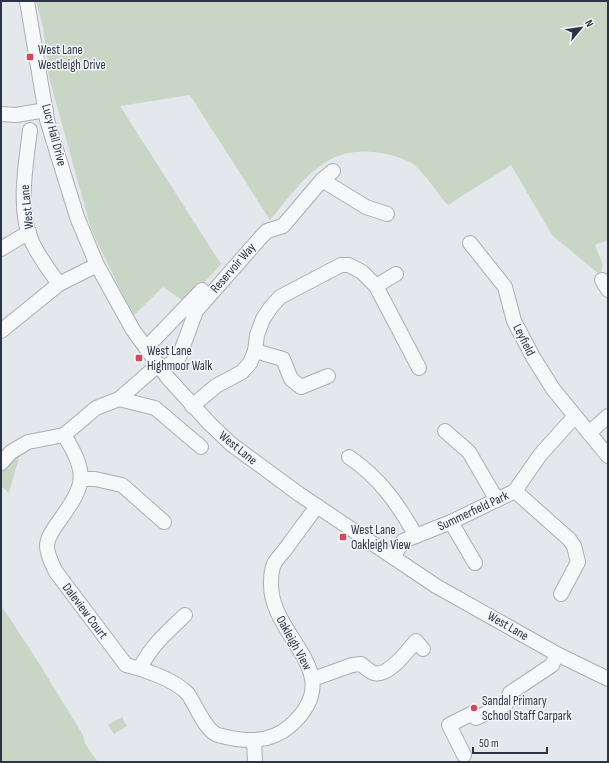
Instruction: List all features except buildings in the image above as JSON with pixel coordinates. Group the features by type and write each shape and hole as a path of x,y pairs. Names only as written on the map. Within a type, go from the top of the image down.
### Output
{"street":[{"name":"Lucy Hall Drive","path":"27,1 46,110 77,217 97,265"},
{"path":"1,114 16,115 46,110"},
{"name":"West Lane","path":"30,130 23,186 25,211 32,241 44,263 59,284"},
{"name":"Reservoir Way","path":"64,435 96,408 119,399 160,367 179,357 196,311 262,236 267,231 283,226 322,180 333,170"},
{"path":"322,180 366,207 386,214"},
{"path":"1,249 29,232"},
{"name":"Leyfield","path":"470,243 505,286 514,321 519,332 553,389 608,456"},
{"path":"1,330 59,284 97,265"},
{"name":"West Lane","path":"97,265 133,330 160,367 192,406 231,444 317,506 436,586 557,654 608,679"},
{"path":"192,406 216,386 242,372 250,363 255,351 257,335 263,319 280,297 334,267 341,265 349,265 362,272 379,291 419,368"},
{"path":"146,348 223,268"},
{"path":"379,291 396,274"},
{"path":"255,351 283,359 291,380 301,387 328,376"},
{"path":"119,399 155,408 201,447"},
{"name":"Summerfield Park","path":"393,557 403,541 451,522 515,491 540,455 574,416"},
{"path":"589,433 608,416"},
{"path":"445,431 469,452 497,500"},
{"path":"1,463 12,452 28,442 64,435 73,449 81,479 95,479 122,485 164,522"},
{"path":"350,456 365,467 388,491 399,506 416,536"},
{"name":"Daleview Court","path":"81,479 80,488 74,500 51,532 47,545 48,555 56,572 126,665 140,668"},
{"path":"515,491 574,546 578,562 561,594"},
{"name":"Oakleigh View","path":"140,668 180,687 188,695 201,717 216,734 254,741 273,737 285,731 302,715 310,699 313,679 307,661 277,613 271,599 270,581 274,565 317,506"},
{"path":"451,522 474,563"},
{"path":"140,668 148,653 157,642 185,615"},
{"path":"313,679 352,665 361,664 373,673 381,674 388,671 416,641 422,649"},
{"path":"464,755 449,725 474,713 476,718 506,704 510,693 552,665 557,654"},
{"path":"254,741 255,762"}],"green space":[{"path":"36,1 608,1 608,240 595,245 603,265 600,275 552,235 511,165 448,205 424,174 407,160 380,153 361,151 344,154 329,160 316,169 304,180 270,220 190,95 120,106 221,264 186,303 163,287 133,316 91,229 49,77 43,27"},
{"path":"21,451 9,493 1,486 1,463"},
{"path":"1,605 40,665 83,735 85,744 98,762 1,762"},
{"path":"122,717 127,726 114,734 108,725"}],"place":[{"name":"West Lane Westleigh Drive","path":"30,57"},
{"name":"West Lane Highmoor Walk","path":"139,358"},
{"name":"West Lane Oakleigh View","path":"343,537"},
{"name":"Sandal Primary School Staff Carpark","path":"474,708"}]}
